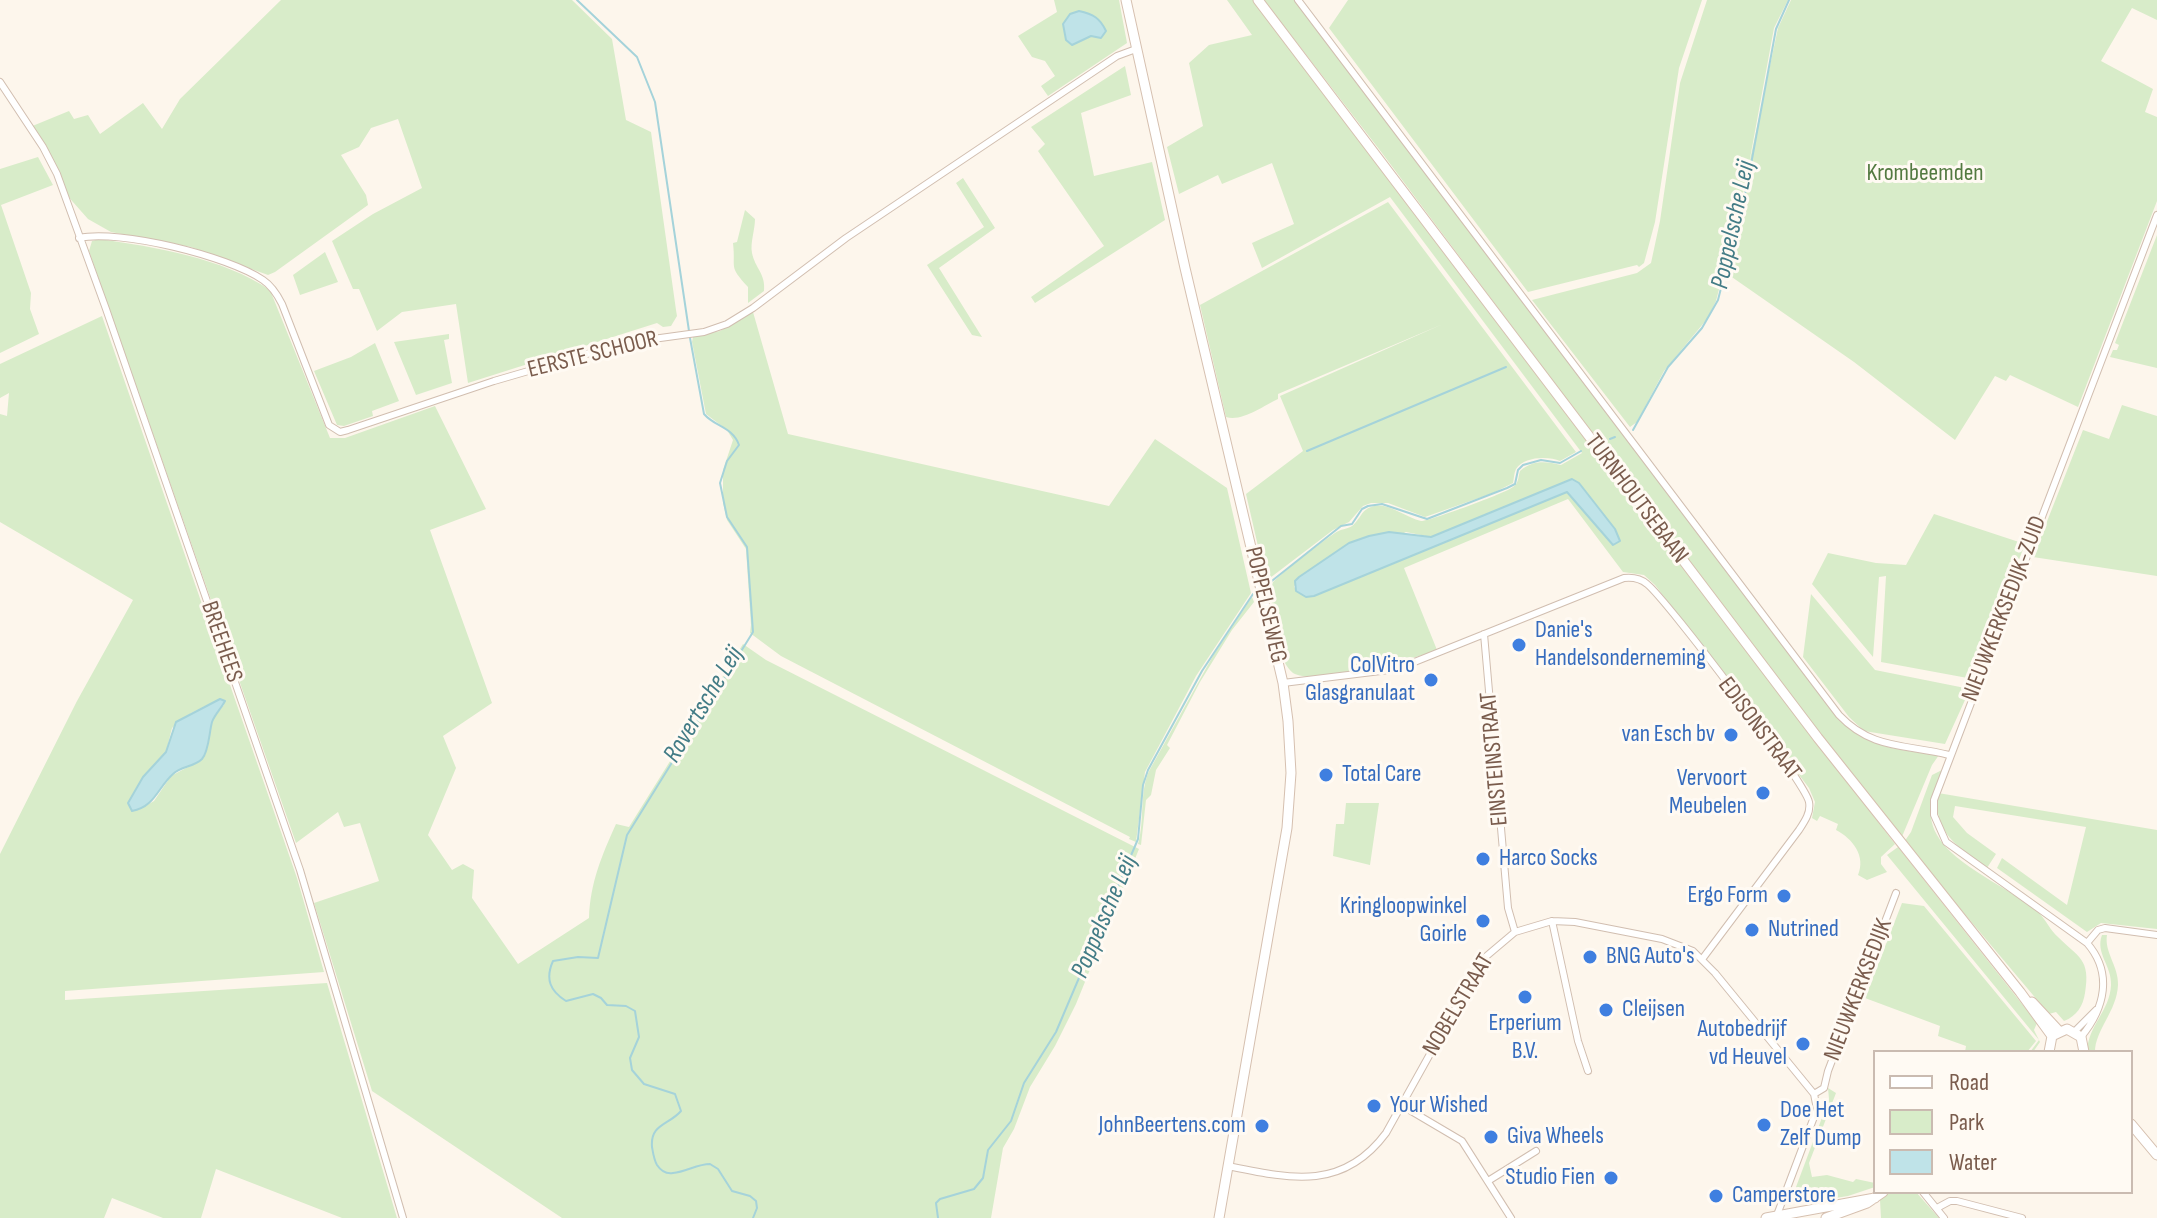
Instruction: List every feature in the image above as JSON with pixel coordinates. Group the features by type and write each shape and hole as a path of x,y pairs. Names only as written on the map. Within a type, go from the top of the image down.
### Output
{"street":[{"name":"POPPELSEWEG","path":"1126,0 1283,683 1290,742 1289,807 1219,1218"},
{"name":"TURNHOUTSEBAAN","path":"1258,0 1818,738 2056,1034"},
{"path":"1298,0 1839,715 1857,732 1875,741 1949,755"},
{"name":"EERSTE SCHOOR","path":"79,238 109,235 162,246 220,261 262,279 282,304 329,425 340,432 597,351 631,342 715,329 741,317 908,196 1117,56 1136,49"},
{"name":"BREEHEES","path":"0,82 57,174 106,309 300,870 403,1218"},
{"name":"NIEUWKERKSEDIJK-ZUID","path":"2087,943 1958,852 1942,837 1934,815 1934,800 2157,215"},
{"name":"EDISONSTRAAT","path":"1283,683 1397,669 1624,578 1644,581 1673,614 1804,790 1810,808 1805,821 1703,958"},
{"name":"EINSTEINSTRAAT","path":"1484,634 1508,908 1515,932"},
{"name":"NIEUWKERKSEDIJK","path":"1776,1216 1817,1109 1814,1094 1824,1088 1896,893"},
{"path":"1552,921 1578,1041 1588,1071"},
{"name":"NOBELSTRAAT","path":"1228,1166 1305,1178 1334,1173 1350,1166 1374,1148 1386,1133 1483,959 1515,932 1552,921 1575,922 1677,943 1703,958 1814,1094"},
{"path":"2050,1050 2056,1034 2078,1034 2094,1021 2104,987 2102,967 2087,943 2098,930 2105,928 2157,935"},
{"path":"2078,1034 2083,1050"},
{"path":"1401,1105 1462,1141 1511,1218"},
{"path":"2133,1126 2157,1155"},
{"path":"1488,1181 1536,1151"},
{"path":"1925,1194 1944,1218"},
{"path":"1766,1218 1879,1195"},
{"path":"1826,1218 1867,1203 1879,1195"},
{"path":"1937,1208 1957,1201 2022,1218"}],"green space":[{"path":"281,0 572,0 612,39 626,120 651,132 677,316 671,326 663,327 657,323 468,383 456,304 402,312 377,331 359,289 353,289 332,241 373,214 422,188 398,119 371,128 359,147 341,155 366,195 368,205 268,275 191,247 111,232 88,219 65,193 30,127 69,111 74,119 88,115 100,134 143,103 162,129 180,99"},
{"path":"1054,0 1119,0 1127,43 1048,96 1041,86 1055,76 1045,61 1032,57 1018,36 1057,12"},
{"path":"1227,0 1254,0 1615,478 1634,509 1660,537 1895,844 1881,857 1881,864 1887,872 1867,880 1858,875 1860,861 1853,843 1836,830 1838,824 1820,816 1817,821 1812,818 1815,802 1809,788 1655,585 1644,575 1623,572 1568,499 1404,568 1437,650 1342,675 1305,676 1289,669 1268,587 1318,545 1352,526 1370,507 1386,507 1421,521 1426,520 1513,487 1520,471 1529,465 1545,462 1561,465 1582,453 1390,197 1262,268 1252,243 1294,224 1272,163 1222,184 1218,175 1179,194 1167,147 1203,126 1189,63 1209,45 1252,35","holes":["1571,479 1579,483 1619,538 1567,492 1314,596 1306,597 1294,586 1406,532 1431,537"]},
{"path":"1264,0 1295,0 1837,717 1859,735 1884,746 1939,755 1901,839 1635,491 1611,452 1591,432"},
{"path":"1348,0 1702,0 1679,68 1655,222 1644,263 1639,267 1528,292 1329,28"},
{"path":"1707,0 1788,0 1774,28 1744,191 1716,301 1707,319 1664,371 1637,422 1630,427 1532,300 1637,273 1651,263 1680,83"},
{"name":"Krombeemden","path":"1791,0 2157,0 2157,20 2132,8 2101,61 2153,89 2145,112 2157,117 2157,201 2078,407 2010,375 2006,381 1995,376 1955,440 1854,362 1726,273 1778,28"},
{"path":"1125,66 1131,95 1081,113 1094,176 1152,162 1165,220 1035,303 1031,297 1104,246 1038,151 1045,144 1031,127"},
{"path":"38,157 53,185 1,205 31,293 30,309 39,334 0,353 0,169"},
{"path":"963,178 995,228 939,268 982,337 972,335 927,265 984,227 956,183"},
{"path":"1388,202 1576,452 1560,461 1531,459 1516,469 1513,483 1425,517 1388,503 1363,506 1349,522 1333,530 1266,581 1246,494 1303,451 1280,396 1443,324 1278,394 1278,399 1259,409 1232,418 1226,417 1200,305"},
{"path":"745,210 755,219 752,253 764,285 764,291 748,303 748,287 734,267 733,243 737,242"},
{"path":"2157,235 2157,368 2110,357 2119,345 2115,343"},
{"path":"99,239 165,250 210,262 270,290 330,438 345,438 435,406 486,509 430,530 492,703 443,736 456,768 428,835 452,870 463,864 474,870 472,898 518,964 589,918 594,881 616,824 629,827 743,644 766,660 1139,849 1076,1004 1030,1087 1003,1148 991,1218 562,1218 372,1091 314,903 379,881 360,823 344,827 338,812 296,843 89,251 92,241"},
{"path":"325,252 338,282 300,295 293,275"},
{"path":"753,312 788,434 1109,506 1155,439 1227,488 1251,593 1196,676 1145,772 1136,842 781,656 750,633 746,549 727,520 723,503 723,470 733,440 727,430 706,414 692,342 693,337 720,331"},
{"path":"102,316 297,878 324,972 65,991 65,1000 327,983 397,1218 342,1218 216,1169 201,1218 163,1218 112,1198 104,1218 0,1218 0,854 77,701 133,600 0,522 0,414 7,416 9,393 0,398 0,364","holes":["220,699 224,705 213,718 205,755 201,760 171,776 154,801 138,810 143,777 166,752 172,728 191,713"]},
{"path":"449,334 449,339 444,340 452,383 416,395 394,342"},
{"path":"375,343 399,401 372,411 373,416 344,426 337,425 314,371 351,357"},
{"path":"2122,405 2157,416 2157,576 2033,557 2083,430 2109,439"},
{"path":"1934,514 2025,544 1973,679 1881,662 1886,576 1879,577 1873,657 1812,584 1828,553 1876,563 1906,565"},
{"path":"1811,594 1875,670 1970,689 1945,744 1864,731 1849,717 1803,657"},
{"path":"1252,597 1254,602 1232,630 1200,682 1167,745 1170,748 1156,770 1151,795 1146,800 1141,845 1138,844 1149,771 1214,654"},
{"path":"1942,770 1933,794 1931,818 1945,846 1969,867 2039,913 2081,960 2086,973 2084,998 2079,1010 2069,1019 2064,1021 2056,1012 2049,1014 1904,842 1911,832 1932,775"},
{"path":"1938,793 2157,830 2157,929 2101,923 2087,932 1997,868 2002,858 2067,905 2086,827 1955,806 1953,817 1967,833 1996,854 1987,868 1958,846 1943,829 1937,807"},
{"path":"1346,803 1379,803 1370,865 1333,856 1336,824 1344,824"},
{"path":"1898,847 2037,1023 2034,1030 2039,1040 1887,855"},
{"path":"1902,903 1924,906 2036,1041 2029,1050 1965,1050 1966,1046 1938,1036 1940,1026 1865,998"},
{"path":"2102,935 2107,935 2116,972 2117,994 2098,1036 2095,1050 2087,1050 2091,1034 2110,994 2111,978 2100,942"},
{"path":"1828,1088 1836,1093 1809,1163 1812,1177 1827,1175 1853,1182 1856,1179 1873,1183 1873,1188 1848,1196 1804,1203 1798,1199 1796,1187 1829,1099"},
{"path":"1888,1194 1918,1194 1939,1218 1881,1218 1880,1200"}],"water":[{"path":"1079,11 1099,20 1106,31 1101,38 1091,36 1072,45 1066,40 1063,24 1070,14"},
{"path":"1572,479 1579,483 1615,529 1620,541 1613,545 1567,492 1314,596 1306,597 1296,591 1295,581 1299,577 1349,543 1389,532 1431,537"},
{"path":"220,699 225,701 212,722 202,759 176,771 151,801 132,811 128,803 143,777 166,752 176,722"}],"waterway":[{"name":"Rovertsche Leij","path":"577,0 637,57 655,102 689,331"},
{"name":"Poppelsche Leij","path":"1633,430 1668,367 1702,328 1718,300 1747,186 1776,29 1789,0"},
{"name":"Rovertsche Leij","path":"690,338 704,414 733,434 739,445 727,461 720,483 727,517 747,547 753,632 627,835 598,958 553,961 549,979 556,993 566,1001 593,994 607,1005 626,1006 635,1011 639,1037 630,1058 632,1070 644,1084 675,1094 681,1111 654,1134 652,1147 657,1165 671,1173 710,1164 718,1169 732,1191 756,1201 753,1218"},
{"path":"1307,451 1506,367"},
{"name":"Poppelsche Leij","path":"1610,439 1615,437"},
{"name":"Poppelsche Leij","path":"1268,584 1341,526 1352,524 1362,509 1368,506 1382,504 1427,519 1515,484 1518,470 1523,465 1541,460 1560,463 1581,451"},
{"name":"Poppelsche Leij","path":"938,1218 936,1203 940,1199 974,1189 983,1178 988,1150 1011,1121 1024,1083 1056,1032 1138,839 1143,785 1148,770 1202,671 1253,594"}],"place":[{"name":"Danie's Handelsonderneming","path":"1519,645"},
{"name":"ColVitro Glasgranulaat","path":"1431,680"},
{"name":"van Esch bv","path":"1731,735"},
{"name":"Total Care","path":"1326,775"},
{"name":"Vervoort Meubelen","path":"1763,793"},
{"name":"Harco Socks","path":"1483,859"},
{"name":"Ergo Form","path":"1784,896"},
{"name":"Kringloopwinkel Goirle","path":"1483,921"},
{"name":"Nutrined","path":"1752,930"},
{"name":"BNG Auto's","path":"1590,957"},
{"name":"Erperium B.V.","path":"1525,997"},
{"name":"Cleijsen","path":"1606,1010"},
{"name":"Autobedrijf vd Heuvel","path":"1803,1044"},
{"name":"Your Wished","path":"1374,1106"},
{"name":"Doe Het Zelf Dump","path":"1764,1125"},
{"name":"JohnBeertens.com","path":"1262,1126"},
{"name":"Giva Wheels","path":"1491,1137"},
{"name":"Studio Fien","path":"1611,1178"},
{"name":"Camperstore","path":"1716,1196"}]}
